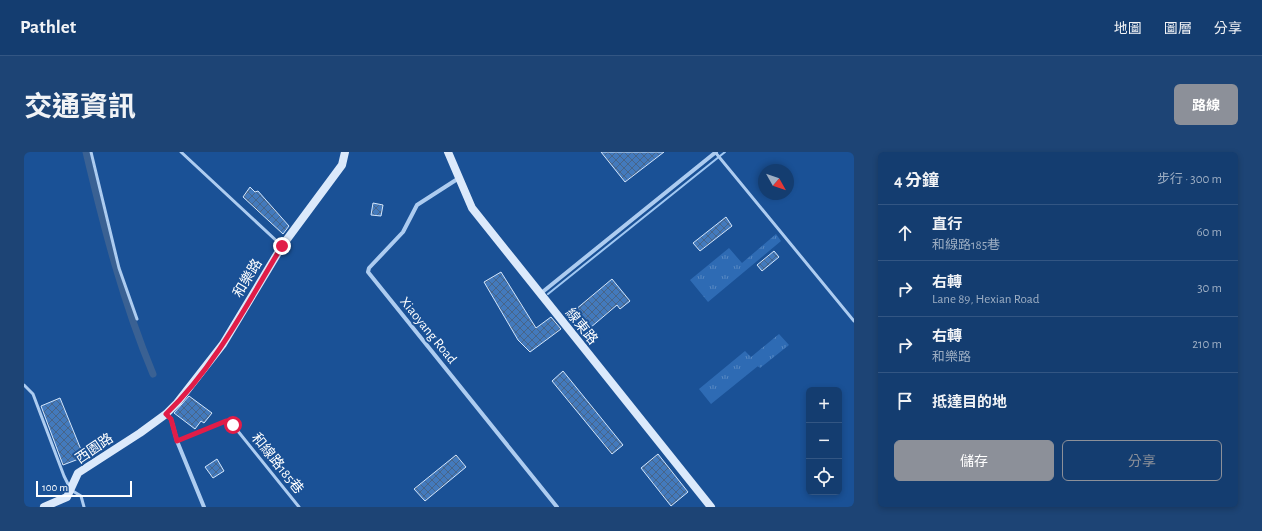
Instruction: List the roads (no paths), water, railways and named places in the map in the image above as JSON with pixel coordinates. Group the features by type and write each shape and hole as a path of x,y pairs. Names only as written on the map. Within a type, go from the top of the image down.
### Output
{"street":[{"name":"和樂路","path":"166,414 177,403 223,344 282,246 342,165 345,152"},
{"name":"線東路","path":"448,152 472,208 711,507"},
{"path":"540,294 716,152"},
{"name":"Xiaoyang Road","path":"460,178 417,205 403,232 374,262 368,272 557,507"},
{"path":"166,414 171,419 177,441 204,507"},
{"name":"西園路","path":"44,507 67,497 78,473 166,414"}],"lane":[{"path":"90,152 119,268 137,320"},
{"path":"181,152 282,246"},
{"path":"716,152 854,321"},
{"path":"24,385 34,394 64,476 71,490 81,496 84,507"},
{"name":"和線路185巷","path":"177,441 226,421 233,425 299,507"}],"waterway":[{"path":"86,152 123,292 153,374"},
{"path":"548,294 725,152"}]}
